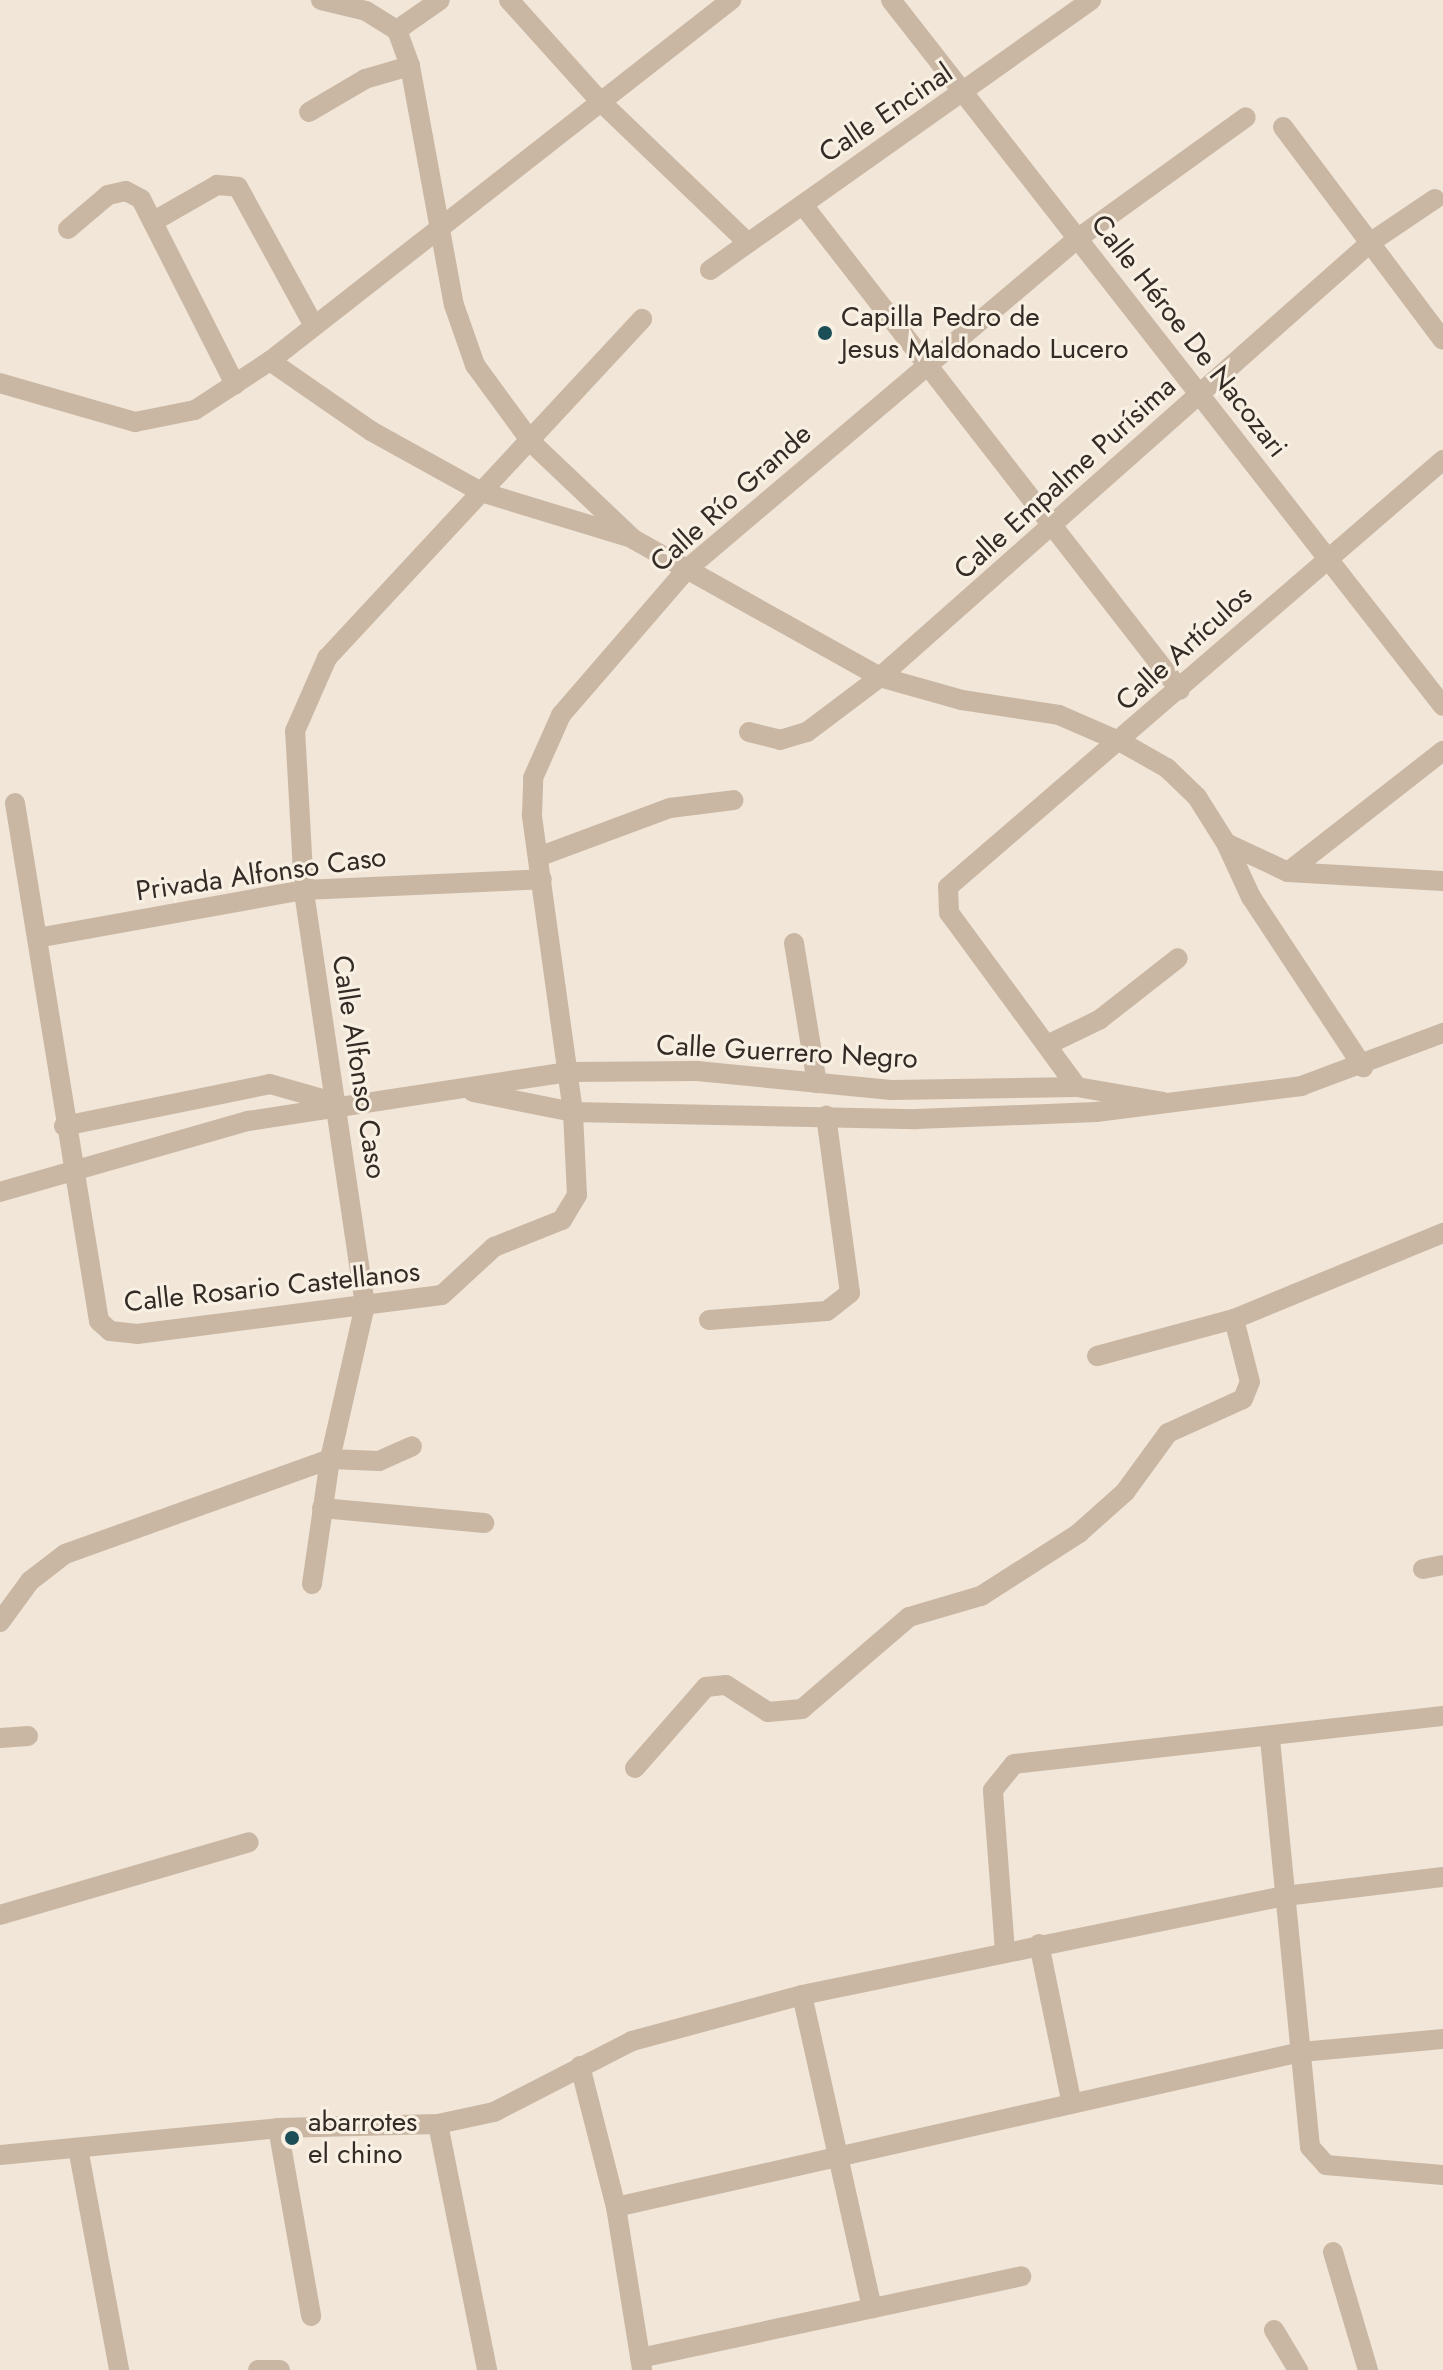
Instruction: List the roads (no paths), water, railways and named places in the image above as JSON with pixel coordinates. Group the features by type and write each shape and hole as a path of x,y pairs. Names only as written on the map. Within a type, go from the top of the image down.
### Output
{"street":[{"path":"321,0 366,11 397,30 410,66 454,305 475,365 532,443 633,539"},
{"path":"397,30 440,0"},
{"path":"509,0 600,101 748,243"},
{"path":"0,383 153,423 195,410 270,361 731,0"},
{"name":"Calle Héroe De Nacozari","path":"891,0 1443,706"},
{"name":"Calle Encinal","path":"710,270 964,95 1091,0"},
{"path":"309,112 365,79 410,66"},
{"name":"Calle Río Grande","path":"568,1072 538,857 533,778 544,744 686,570 1077,239 1246,117"},
{"path":"1283,127 1443,340"},
{"path":"154,221 217,185 238,187 314,326"},
{"path":"68,229 108,195 126,191 154,221 235,384"},
{"name":"Calle Empalme Purísima","path":"749,732 780,740 807,732 880,677 1054,527 1371,242 1435,199"},
{"path":"803,205 930,363 1180,690"},
{"name":"Calle Alfonso Caso","path":"312,1584 330,1459 365,1305 304,890 295,731 308,692 327,658 481,492 532,443 642,319"},
{"path":"270,361 371,431 481,492 633,539 880,677 962,700 1059,715 1121,742 1167,768 1197,797 1226,843 1251,897 1363,1067"},
{"name":"Calle Artículos","path":"1047,1045 949,913 948,887 1121,742 1443,460"},
{"path":"1288,872 1443,751"},
{"path":"538,857 670,808 734,800"},
{"name":"Calle Rosario Castellanos","path":"15,803 64,1126 95,1304 110,1331 137,1334 442,1295 494,1247 562,1220 580,1178 568,1072"},
{"path":"1226,843 1288,872 1443,881"},
{"name":"Privada Alfonso Caso","path":"37,938 304,890 542,879"},
{"path":"794,943 817,1083"},
{"path":"1077,1087 1047,1045 1099,1020 1178,958"},
{"name":"Calle Guerrero Negro","path":"457,1089 573,1112 1004,1117 1254,1097 1363,1067 1442,1036"},
{"name":"Calle Guerrero Negro","path":"0,1192 71,1169 337,1103 568,1072 697,1071 891,1090 1077,1087 1163,1102"},
{"path":"64,1126 270,1084 337,1103"},
{"path":"709,1320 827,1311 850,1293 851,1282 826,1116"},
{"path":"1097,1356 1234,1319 1443,1233"},
{"path":"635,1768 706,1687 726,1685 768,1712 802,1709 909,1617 981,1596 1107,1511 1168,1433 1243,1399 1250,1382 1234,1319"},
{"path":"0,1622 30,1581 93,1543 330,1459 379,1461 412,1446"},
{"path":"322,1508 484,1523"},
{"path":"1005,1951 993,1790 1014,1764 1270,1739 1443,1716"},
{"path":"0,1738 28,1736"},
{"path":"1270,1739 1301,2052 1316,2157 1326,2165 1443,2175"},
{"path":"0,1915 249,1842"},
{"path":"0,2155 278,2128 438,2124 494,2112 632,2041 802,1995 1285,1896 1443,1877"},
{"path":"1039,1944 1071,2100"},
{"path":"802,1995 872,2308"},
{"path":"616,2207 1071,2100 1301,2052 1443,2039"},
{"path":"580,2066 616,2207 641,2364 872,2308 1021,2276"},
{"path":"438,2124 487,2370"},
{"path":"278,2128 311,2316"},
{"path":"78,2148 119,2370"},
{"path":"1333,2252 1368,2370"},
{"path":"1274,2330 1298,2370"},
{"path":"258,2370 280,2370"}],"place":[{"name":"Capilla Pedro de Jesus Maldonado Lucero","path":"825,333"},
{"name":"abarrotes el chino","path":"292,2138"}]}
